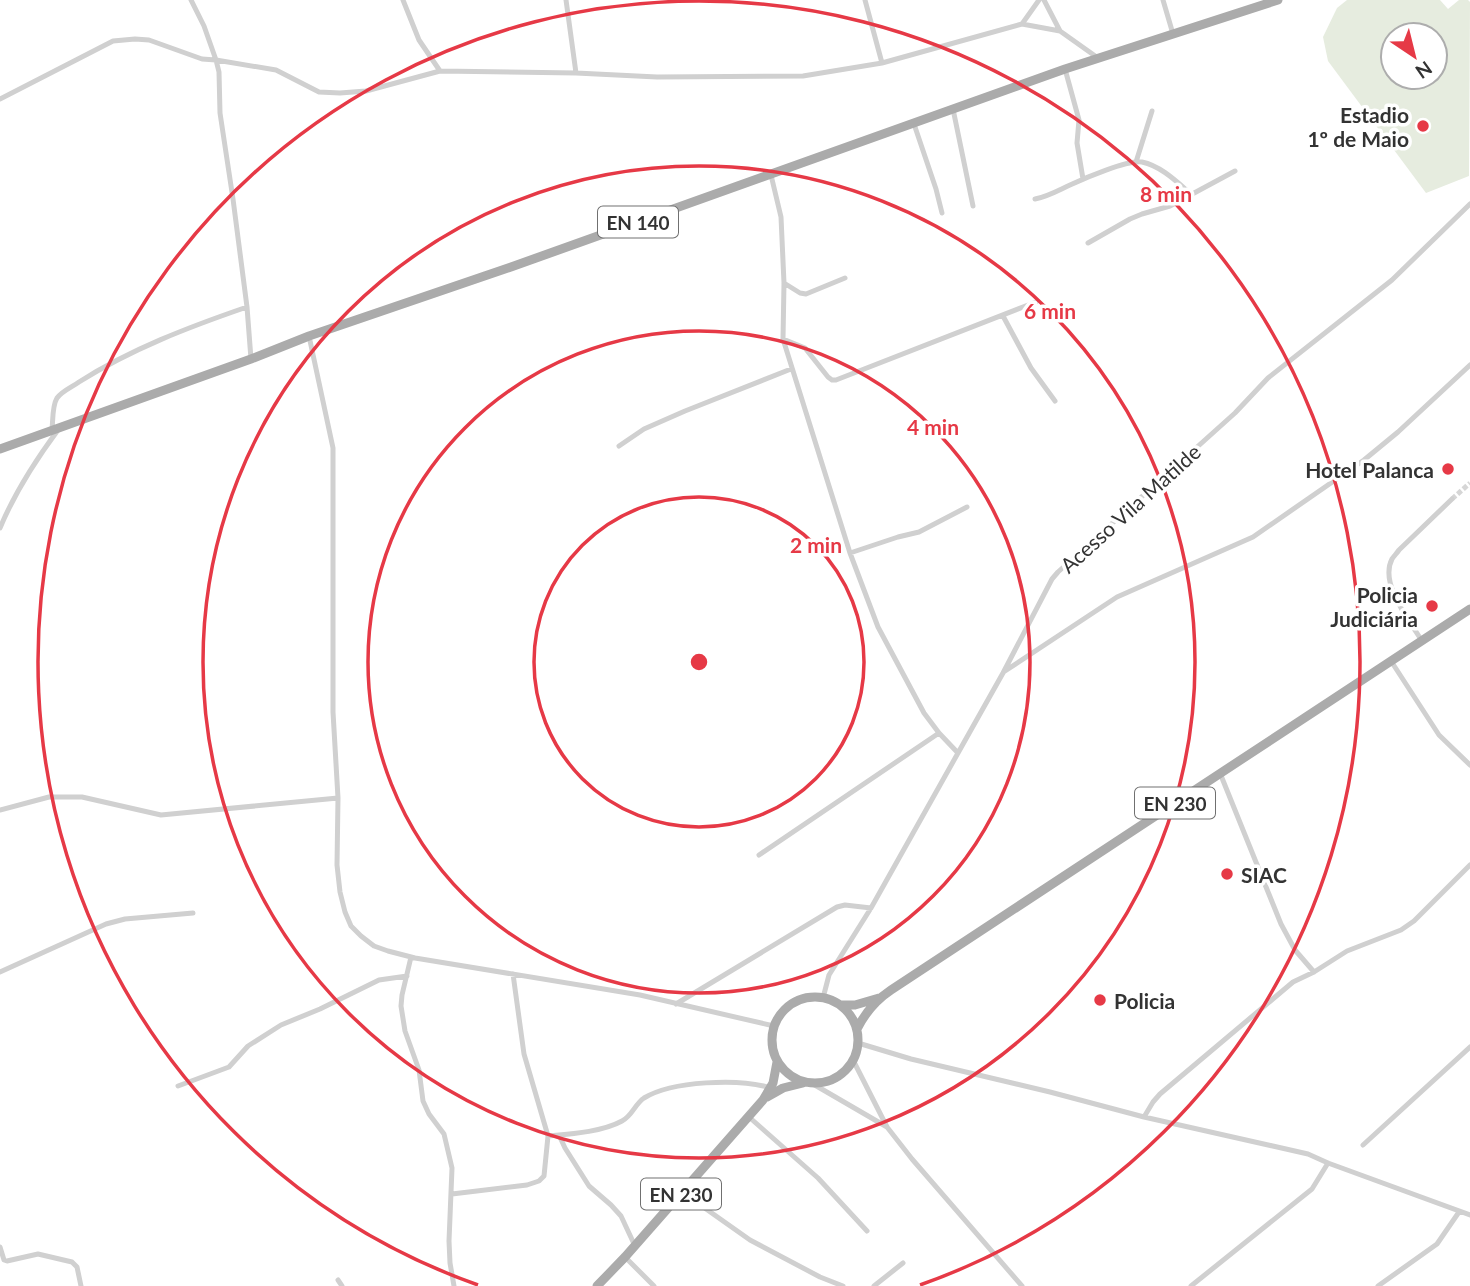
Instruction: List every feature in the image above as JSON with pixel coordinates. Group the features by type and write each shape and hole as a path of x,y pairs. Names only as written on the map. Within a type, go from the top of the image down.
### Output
{"main road":[{"name":"EN 140","path":"0,449 309,336 511,267 1065,69 1278,0"},
{"name":"EN 230","path":"840,1004 855,1005 880,997 1470,609"},
{"name":"EN 230","path":"857,1029 880,997"},
{"path":"809,998 822,998 840,1004 851,1016 857,1029 858,1043 853,1060 842,1074 828,1081 809,1083 797,1080 784,1071 772,1051 771,1038 782,1013 794,1003 809,998"},
{"name":"EN 230","path":"597,1286 763,1100 771,1088 777,1062"},
{"name":"EN 230","path":"763,1100 783,1088 809,1083"}],"street":[{"path":"191,0 204,26 219,72 220,113 247,307 251,359"},
{"path":"404,0 419,40 440,71"},
{"path":"566,0 576,74"},
{"path":"865,0 883,63"},
{"path":"1022,24 1039,0"},
{"path":"1044,0 1060,31"},
{"path":"1163,0 1173,34"},
{"path":"0,99 113,41 135,39 149,40 202,60 276,70 319,92 340,93 366,91 440,71 657,77 803,76 883,63 1022,24 1060,31 1098,58"},
{"path":"1065,69 1079,120 1077,143 1083,179"},
{"path":"953,109 973,206"},
{"path":"1136,162 1152,111"},
{"path":"914,124 942,213"},
{"path":"1035,198 1136,162 1165,172 1191,194"},
{"path":"1088,243 1142,214 1170,206 1235,171"},
{"path":"771,174 781,217 783,339 850,552 878,627 924,713 958,753"},
{"name":"Acesso Vila Matilde","path":"822,998 829,975 871,908 1003,673 1052,579 1235,413 1268,377 1392,281 1470,204"},
{"path":"784,283 806,294 845,278"},
{"path":"783,339 805,348 828,377 836,380 1036,302"},
{"path":"0,528 10,502 56,429 57,398 76,384 151,344 247,307"},
{"path":"1003,316 1031,368 1055,401"},
{"path":"309,336 333,448 333,712 338,798 337,865 340,892 351,926 374,946 411,957 640,995 774,1026"},
{"path":"1003,673 1117,597 1253,537 1364,460 1470,365"},
{"path":"619,446 644,429 675,415 791,369"},
{"path":"1422,641 1395,596 1389,569 1399,550 1452,499"},
{"path":"850,552 919,532 967,507"},
{"path":"1391,661 1439,735 1470,765"},
{"path":"759,855 939,733"},
{"path":"1220,772 1281,924 1295,950 1314,972"},
{"path":"0,810 49,797 82,797 162,815 338,798"},
{"path":"1144,1117 1160,1094 1286,988 1346,951 1401,930 1470,865"},
{"path":"676,1004 836,907 845,905 871,908"},
{"path":"0,972 106,924 125,919 193,913"},
{"path":"411,957 401,1006 405,1031 419,1070 423,1101 444,1134 448,1146 452,1168 449,1241 454,1286"},
{"path":"452,1194 527,1185 544,1177 548,1136 524,1054 513,974"},
{"path":"178,1086 229,1067 247,1046 281,1025 371,983 407,976"},
{"path":"858,1043 911,1059 1144,1117 1308,1154 1470,1215"},
{"path":"1363,1145 1470,1047"},
{"path":"853,1060 887,1127 1022,1286"},
{"path":"548,1136 608,1127 624,1120 640,1100 667,1088 730,1083 771,1088"},
{"path":"809,1083 887,1127"},
{"path":"749,1117 818,1178 866,1231"},
{"path":"559,1135 589,1186 621,1216 635,1246"},
{"path":"1191,1286 1312,1189 1328,1163"},
{"path":"682,1192 750,1240 820,1277 843,1286"},
{"path":"1378,1286 1437,1244 1459,1212"},
{"path":"0,1247 4,1260 7,1261 37,1254 75,1264 81,1286"},
{"path":"625,1257 654,1286"},
{"path":"874,1286 903,1263"}],"shaded area":[{"name":"Estadio 1º de Maio","path":"1347,0 1440,0 1448,9 1459,0 1468,0 1469,176 1426,193 1328,61 1323,37 1337,8"}],"tunnel":[{"path":"1452,499 1470,483"}],"place":[{"name":"Estadio 1º de Maio","path":"1423,126"},
{"name":"Hotel Palanca","path":"1448,469"},
{"name":"Policia Judiciária","path":"1432,606"},
{"name":"SIAC","path":"1227,874"},
{"name":"Policia","path":"1100,1000"}]}
